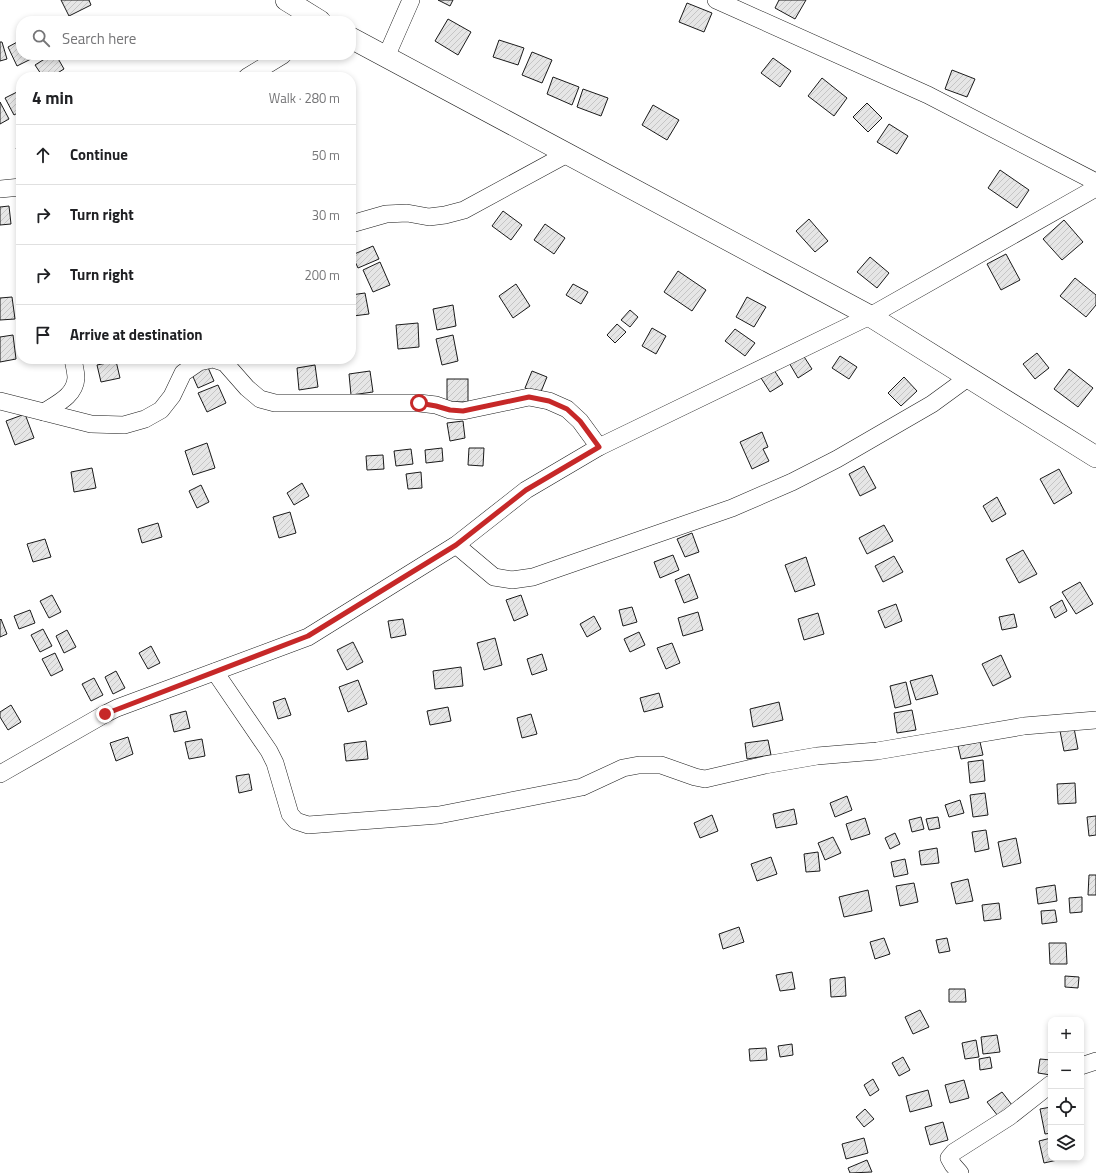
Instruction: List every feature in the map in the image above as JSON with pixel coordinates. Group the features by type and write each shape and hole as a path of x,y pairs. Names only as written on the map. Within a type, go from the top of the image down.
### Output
{"street":[{"path":"286,0 312,16"},
{"path":"386,57 411,0"},
{"path":"716,0 928,95 1096,182"},
{"path":"356,41 870,316 1096,457"},
{"path":"255,72 275,60"},
{"path":"356,223 386,214 407,213 429,217 464,210 567,154"},
{"path":"0,189 16,188"},
{"path":"0,774 105,714 308,636 456,545 526,490 599,447 870,316 1096,188"},
{"path":"44,412 69,396 74,388 76,379 74,364"},
{"path":"0,401 91,424 124,425 145,419 161,410 172,396 183,373 196,364"},
{"path":"225,364 247,388 260,399 275,403 419,403 450,410 463,411 529,397 549,401 567,409 580,421 599,447"},
{"path":"456,545 494,577 512,580 533,577 732,508 792,482 837,459 932,404 969,377"},
{"path":"215,672 269,751 275,763 290,814 296,821 308,825 439,814 582,786 623,768 639,765 661,765 705,779 765,765 817,756 878,751 1024,726 1096,720"},
{"path":"1084,1065 1096,1061"},
{"path":"960,1173 949,1158 954,1152 1009,1117 1048,1086"}],"building":[{"path":"61,0 89,0 91,5 69,16"},
{"path":"438,0 453,0 450,6"},
{"path":"779,0 806,0 795,19 775,8"},
{"path":"687,3 712,13 704,32 679,22"},
{"path":"448,19 471,32 458,55 435,41"},
{"path":"499,40 524,48 518,65 493,57"},
{"path":"0,42 2,42 7,59 0,61"},
{"path":"16,43 16,60 29,60 17,66 8,47"},
{"path":"532,52 552,60 542,83 522,75"},
{"path":"773,58 791,71 780,87 761,73"},
{"path":"43,60 59,60 64,69 59,72 40,72 35,65"},
{"path":"952,70 975,79 967,97 945,89"},
{"path":"553,77 579,87 572,105 547,94"},
{"path":"822,78 847,98 834,116 808,96"},
{"path":"583,89 608,98 601,116 577,107"},
{"path":"16,92 16,114 14,115 5,98"},
{"path":"0,102 9,119 0,124"},
{"path":"867,103 882,118 868,132 853,117"},
{"path":"653,105 679,120 667,140 642,125"},
{"path":"889,124 908,136 897,154 877,142"},
{"path":"1000,170 1029,190 1017,208 988,188"},
{"path":"9,206 11,224 0,225 0,207"},
{"path":"503,211 522,225 511,240 492,226"},
{"path":"809,219 828,241 815,252 796,231"},
{"path":"1064,220 1083,242 1062,260 1043,239"},
{"path":"545,224 565,238 554,254 534,240"},
{"path":"373,246 379,259 358,268 356,264 356,253"},
{"path":"1006,254 1020,280 1001,290 987,264"},
{"path":"870,257 889,273 877,288 857,272"},
{"path":"380,262 390,285 373,292 363,270"},
{"path":"678,271 706,290 692,311 664,292"},
{"path":"1075,278 1096,295 1096,305 1086,317 1060,296"},
{"path":"516,284 530,306 513,318 499,296"},
{"path":"573,284 588,292 581,304 566,295"},
{"path":"365,293 369,314 356,316 356,294"},
{"path":"12,297 15,319 0,320 0,298"},
{"path":"747,297 766,307 754,327 736,317"},
{"path":"453,305 456,326 437,330 433,309"},
{"path":"630,310 638,317 630,327 621,320"},
{"path":"418,323 419,347 398,349 396,325"},
{"path":"617,324 626,332 615,343 607,335"},
{"path":"652,328 666,336 656,354 642,346"},
{"path":"735,329 755,343 745,356 725,341"},
{"path":"13,335 16,359 0,362 0,337"},
{"path":"453,335 458,361 442,365 436,339"},
{"path":"801,352 812,369 798,378 788,361"},
{"path":"1037,353 1049,368 1035,379 1023,364"},
{"path":"840,356 857,367 849,379 832,368"},
{"path":"117,364 120,378 101,382 97,365"},
{"path":"206,364 214,381 198,388 190,370"},
{"path":"315,365 318,387 299,390 297,368"},
{"path":"1069,369 1093,388 1078,407 1054,389"},
{"path":"774,370 783,384 770,392 761,378"},
{"path":"370,371 373,392 351,395 349,374"},
{"path":"532,371 547,377 540,394 525,388"},
{"path":"904,377 917,391 901,406 888,393"},
{"path":"447,379 468,379 468,402 447,402"},
{"path":"218,385 226,403 207,412 198,393"},
{"path":"25,414 34,438 15,445 6,421"},
{"path":"463,421 465,438 450,441 447,423"},
{"path":"762,432 768,447 763,449 769,461 752,469 740,442"},
{"path":"207,443 215,468 193,475 185,451"},
{"path":"442,448 443,461 426,463 425,450"},
{"path":"469,448 484,448 483,466 468,465"},
{"path":"411,449 413,464 396,466 394,451"},
{"path":"383,455 384,469 367,470 366,456"},
{"path":"864,466 876,488 860,496 849,474"},
{"path":"92,468 96,488 74,492 71,472"},
{"path":"1059,469 1072,493 1054,504 1040,479"},
{"path":"421,472 422,488 408,489 406,474"},
{"path":"302,483 309,496 294,505 287,493"},
{"path":"201,485 209,502 197,508 189,491"},
{"path":"997,497 1006,514 992,522 983,506"},
{"path":"290,512 296,533 279,538 273,517"},
{"path":"158,523 162,537 142,543 138,529"},
{"path":"884,525 893,541 867,554 859,538"},
{"path":"692,533 699,552 685,557 677,539"},
{"path":"45,539 51,557 33,562 27,544"},
{"path":"1023,550 1037,574 1019,583 1006,559"},
{"path":"673,555 679,570 660,578 654,562"},
{"path":"894,556 903,572 883,582 875,566"},
{"path":"806,557 815,585 795,592 785,565"},
{"path":"689,574 698,598 684,603 675,580"},
{"path":"1080,582 1093,604 1076,614 1062,592"},
{"path":"52,595 61,612 49,618 40,601"},
{"path":"521,595 528,615 514,621 506,600"},
{"path":"1062,600 1067,611 1055,618 1050,607"},
{"path":"896,604 902,621 885,628 878,611"},
{"path":"632,607 637,622 623,626 619,610"},
{"path":"30,610 35,623 19,629 14,616"},
{"path":"698,612 703,630 683,636 678,618"},
{"path":"818,613 824,634 804,640 798,619"},
{"path":"1014,614 1017,627 1002,630 999,617"},
{"path":"594,616 601,629 587,637 580,624"},
{"path":"1,619 7,634 0,637 0,620"},
{"path":"403,619 406,635 391,638 388,621"},
{"path":"43,629 52,646 40,652 31,635"},
{"path":"67,630 76,647 64,653 56,636"},
{"path":"639,632 645,645 630,652 624,639"},
{"path":"495,638 502,665 484,670 477,643"},
{"path":"353,642 363,662 347,670 337,650"},
{"path":"672,643 680,663 666,669 657,648"},
{"path":"151,646 160,663 148,669 139,653"},
{"path":"55,653 63,670 51,676 42,659"},
{"path":"542,654 547,670 532,675 527,659"},
{"path":"1001,655 1011,677 993,686 982,664"},
{"path":"461,667 463,686 435,689 433,671"},
{"path":"116,671 125,688 113,694 105,677"},
{"path":"932,675 938,694 916,700 910,681"},
{"path":"94,678 103,695 91,701 82,684"},
{"path":"358,680 367,704 348,712 339,687"},
{"path":"906,682 911,704 895,708 890,686"},
{"path":"659,693 663,707 644,712 640,698"},
{"path":"285,698 291,715 278,719 273,702"},
{"path":"779,702 783,720 753,727 750,709"},
{"path":"11,705 21,722 8,730 0,717 0,712"},
{"path":"448,707 451,721 430,725 427,711"},
{"path":"912,710 916,730 897,733 894,713"},
{"path":"186,711 190,728 174,732 170,715"},
{"path":"531,714 537,734 522,738 517,718"},
{"path":"1074,728 1078,749 1064,751 1060,731"},
{"path":"128,737 133,754 116,761 110,743"},
{"path":"202,739 205,756 189,759 185,742"},
{"path":"768,740 771,755 747,759 745,743"},
{"path":"366,741 368,759 346,761 344,744"},
{"path":"980,742 983,755 961,759 958,746"},
{"path":"983,760 985,781 970,783 968,762"},
{"path":"249,774 252,790 239,793 236,776"},
{"path":"1075,783 1076,803 1058,804 1057,784"},
{"path":"985,793 988,815 973,817 970,795"},
{"path":"847,796 852,810 835,817 830,803"},
{"path":"960,800 964,813 949,817 945,805"},
{"path":"794,809 797,824 776,828 773,814"},
{"path":"712,815 718,831 700,838 694,823"},
{"path":"1096,816 1096,835 1089,836 1087,817"},
{"path":"921,817 924,829 912,832 909,820"},
{"path":"938,817 940,828 929,830 926,819"},
{"path":"865,818 870,834 851,840 846,824"},
{"path":"986,830 989,849 975,852 972,832"},
{"path":"895,833 900,844 890,849 885,838"},
{"path":"833,837 841,853 825,860 818,843"},
{"path":"1016,838 1021,863 1003,867 998,842"},
{"path":"937,848 939,863 921,865 919,851"},
{"path":"818,852 820,871 806,872 804,854"},
{"path":"771,857 777,874 757,881 751,864"},
{"path":"905,859 908,874 894,877 891,862"},
{"path":"1089,875 1096,875 1096,895 1088,895"},
{"path":"968,879 973,901 956,904 951,883"},
{"path":"914,883 918,902 900,906 896,886"},
{"path":"1055,885 1057,901 1038,904 1036,888"},
{"path":"868,890 872,911 844,917 839,897"},
{"path":"1082,897 1082,912 1070,913 1069,898"},
{"path":"999,903 1001,919 984,921 982,905"},
{"path":"1055,910 1057,922 1042,924 1041,911"},
{"path":"739,927 744,942 723,949 719,934"},
{"path":"884,938 890,954 875,959 870,942"},
{"path":"947,938 950,951 939,953 936,940"},
{"path":"1049,943 1066,943 1067,964 1050,964"},
{"path":"792,972 795,989 780,991 776,975"},
{"path":"1065,976 1079,977 1078,988 1065,987"},
{"path":"845,977 846,996 831,997 830,979"},
{"path":"949,989 965,989 966,1002 949,1002"},
{"path":"920,1010 929,1027 913,1034 905,1017"},
{"path":"997,1035 1000,1052 983,1054 981,1037"},
{"path":"976,1040 979,1057 965,1059 962,1043"},
{"path":"792,1044 793,1055 780,1057 778,1046"},
{"path":"766,1048 767,1060 750,1061 749,1049"},
{"path":"903,1057 910,1070 899,1076 892,1063"},
{"path":"990,1057 992,1068 980,1070 979,1059"},
{"path":"1040,1059 1048,1060 1048,1075 1038,1073"},
{"path":"873,1079 879,1090 870,1096 864,1085"},
{"path":"964,1080 969,1098 950,1103 945,1085"},
{"path":"928,1090 932,1106 910,1112 906,1096"},
{"path":"1002,1092 1012,1105 998,1116 987,1102"},
{"path":"1048,1108 1048,1134 1045,1134 1040,1109"},
{"path":"865,1109 874,1119 864,1127 856,1117"},
{"path":"943,1122 948,1140 930,1145 925,1127"},
{"path":"864,1138 868,1153 846,1159 842,1144"},
{"path":"1048,1139 1048,1161 1053,1161 1044,1163 1039,1141"},
{"path":"867,1160 872,1172 850,1173 848,1168"}],"route":[{"path":"105,714 116,708 308,636 456,545 526,490 599,447 580,421 567,409 549,401 529,397 463,411 450,410 419,403"}]}
